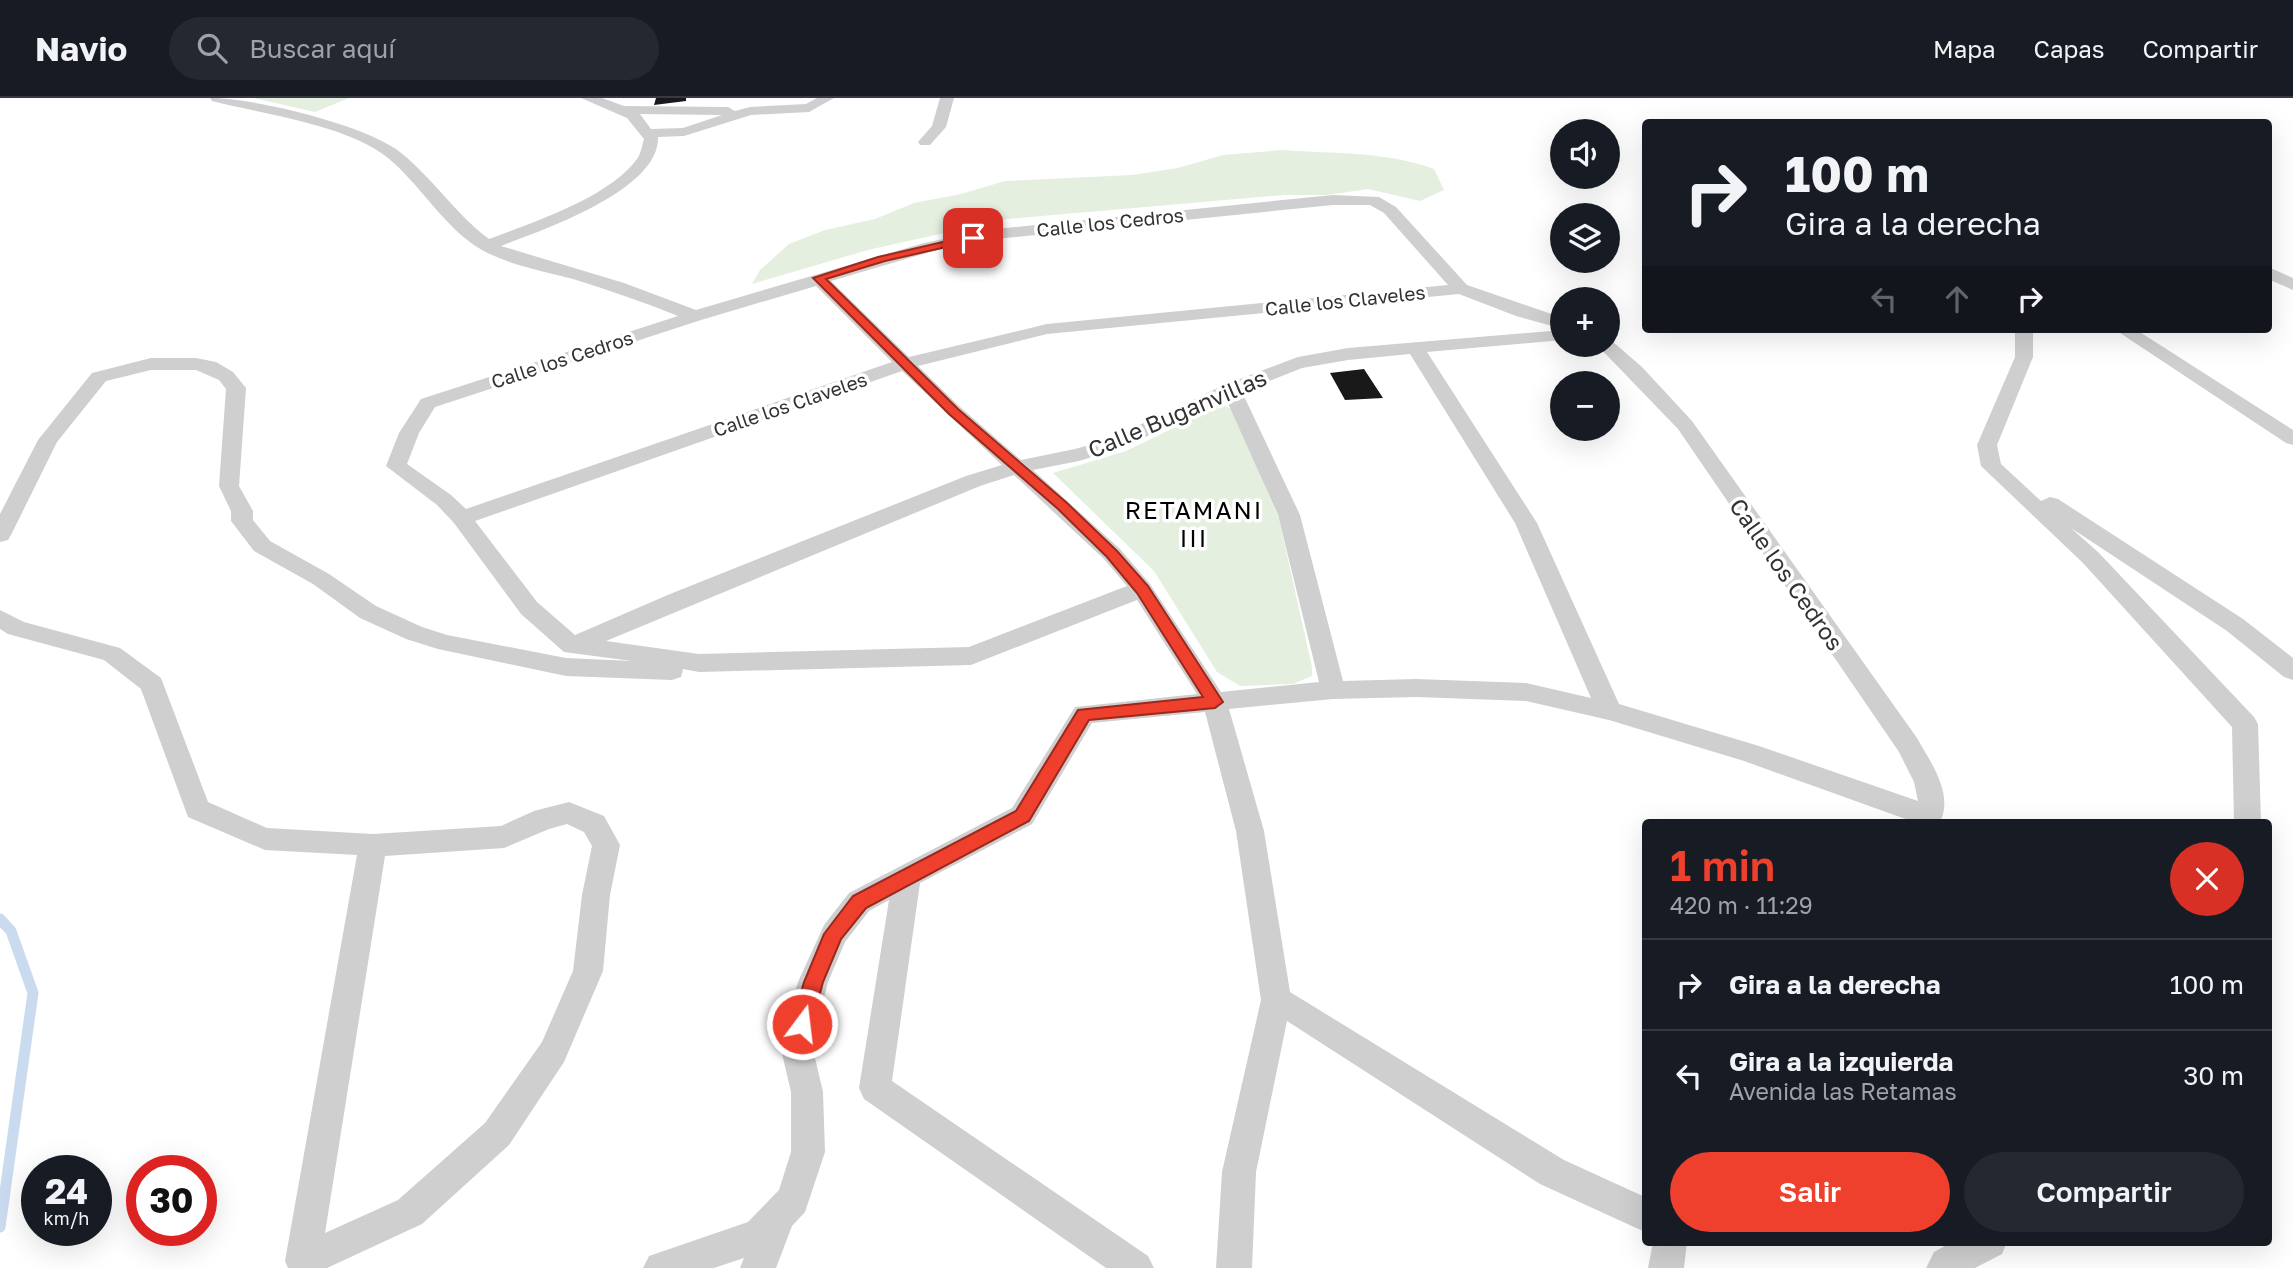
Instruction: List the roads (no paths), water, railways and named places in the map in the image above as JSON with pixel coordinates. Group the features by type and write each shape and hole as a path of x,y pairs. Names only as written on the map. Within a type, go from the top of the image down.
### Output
{"street":[{"path":"217,98 326,123 373,140 420,178 460,225 487,246 510,256 618,287 695,316"},
{"path":"487,246 572,211 629,177 649,157 652,149 649,133 636,118 588,98"},
{"path":"622,110 750,111 809,108 827,98"},
{"path":"925,142 939,127 947,98"},
{"path":"649,133 684,132 750,111"},
{"name":"Calle los Cedros","path":"462,518 444,500 396,466 403,442 428,403 818,278 930,247 995,234 1333,201 1373,200 1390,210 1418,238 1461,289 1550,320"},
{"path":"2272,274 2293,285"},
{"path":"818,278 953,411 1092,535 1142,589 1215,702 1250,831 1276,1000 1239,1172 1234,1268"},
{"name":"Calle los Claveles","path":"462,518 906,363 1046,329 1461,289"},
{"path":"2024,333 2025,357 1987,445 1991,466 2091,558 2245,724 2248,819"},
{"path":"2127,333 2293,439"},
{"name":"Calle Buganvillas","path":"572,646 973,481 1016,467 1079,455 1116,443 1231,388 1298,363 1348,354 1550,336"},
{"path":"1416,349 1526,523 1609,711"},
{"name":"Calle los Cedros","path":"1620,357 1685,425 1908,745 1929,786 1928,819"},
{"path":"0,536 48,440 99,377 151,364 196,363 218,371 236,388 229,476 233,494 242,511 242,521 262,546 321,579 353,604 414,633 446,643 547,665 620,671 687,671 699,663"},
{"path":"1231,388 1289,515 1333,690"},
{"path":"1991,466 2235,625 2293,671"},
{"path":"462,518 529,608 572,646 650,654 699,663 971,656 1142,589"},
{"path":"0,618 16,628 112,654 152,684 197,809 265,839 373,845 504,837 544,819 569,813 594,824 606,845 596,895 588,971 553,1052 497,1134 410,1212 303,1261 373,845"},
{"path":"661,1268 759,1236 793,1200 808,1152 807,1092 796,1045 813,982 834,934 859,902 1022,816 1084,714 1333,690 1416,688 1526,692 1609,711 1750,752 1928,819"},
{"path":"907,877 875,1088 1136,1268"},
{"path":"1276,1000 1324,1027 1552,1172 1642,1214"},
{"path":"758,1268 780,1213"},
{"path":"1666,1268 1669,1246"},
{"path":"1948,1267 1983,1246"}],"waterway":[{"path":"0,919 11,931 33,993 0,1227"}],"district":[{"name":"RETAMANI III","path":"1194,523"}]}
